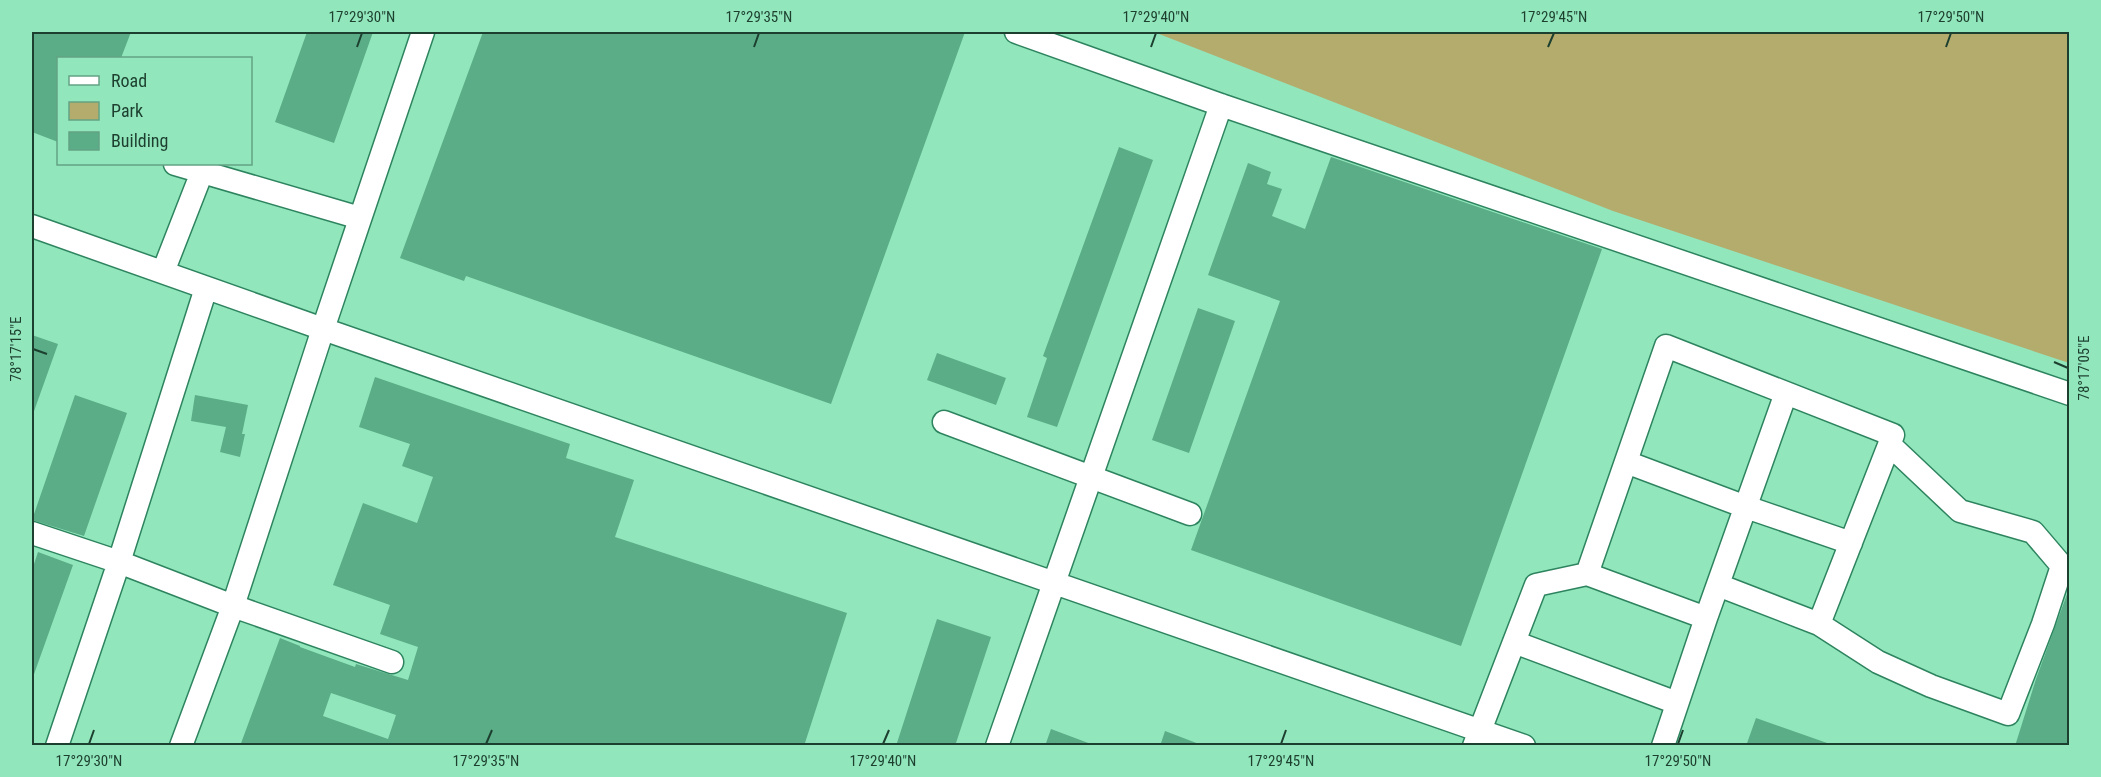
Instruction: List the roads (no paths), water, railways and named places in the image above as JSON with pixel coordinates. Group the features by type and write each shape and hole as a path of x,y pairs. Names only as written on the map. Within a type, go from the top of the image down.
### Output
{"lane":[{"path":"182,746 233,606 423,32"},
{"path":"1016,32 1221,105 2070,394"},
{"path":"996,746 1221,105"},
{"path":"179,165 360,218"},
{"path":"164,272 202,172"},
{"path":"32,226 1054,583 1477,738 1524,746"},
{"path":"57,746 119,562 206,288"},
{"path":"1587,574 1666,346 1893,435 1819,624"},
{"path":"1663,746 1786,393"},
{"path":"944,422 1190,514"},
{"path":"1718,585 1819,624 1878,662 1931,686 2008,714 2043,624 2062,566 2033,532 1960,511 1889,444"},
{"path":"1626,462 1851,543"},
{"path":"32,533 119,562 233,606 392,662"},
{"path":"1477,738 1536,585 1587,574 1706,618"},
{"path":"1514,642 1677,703"}]}
